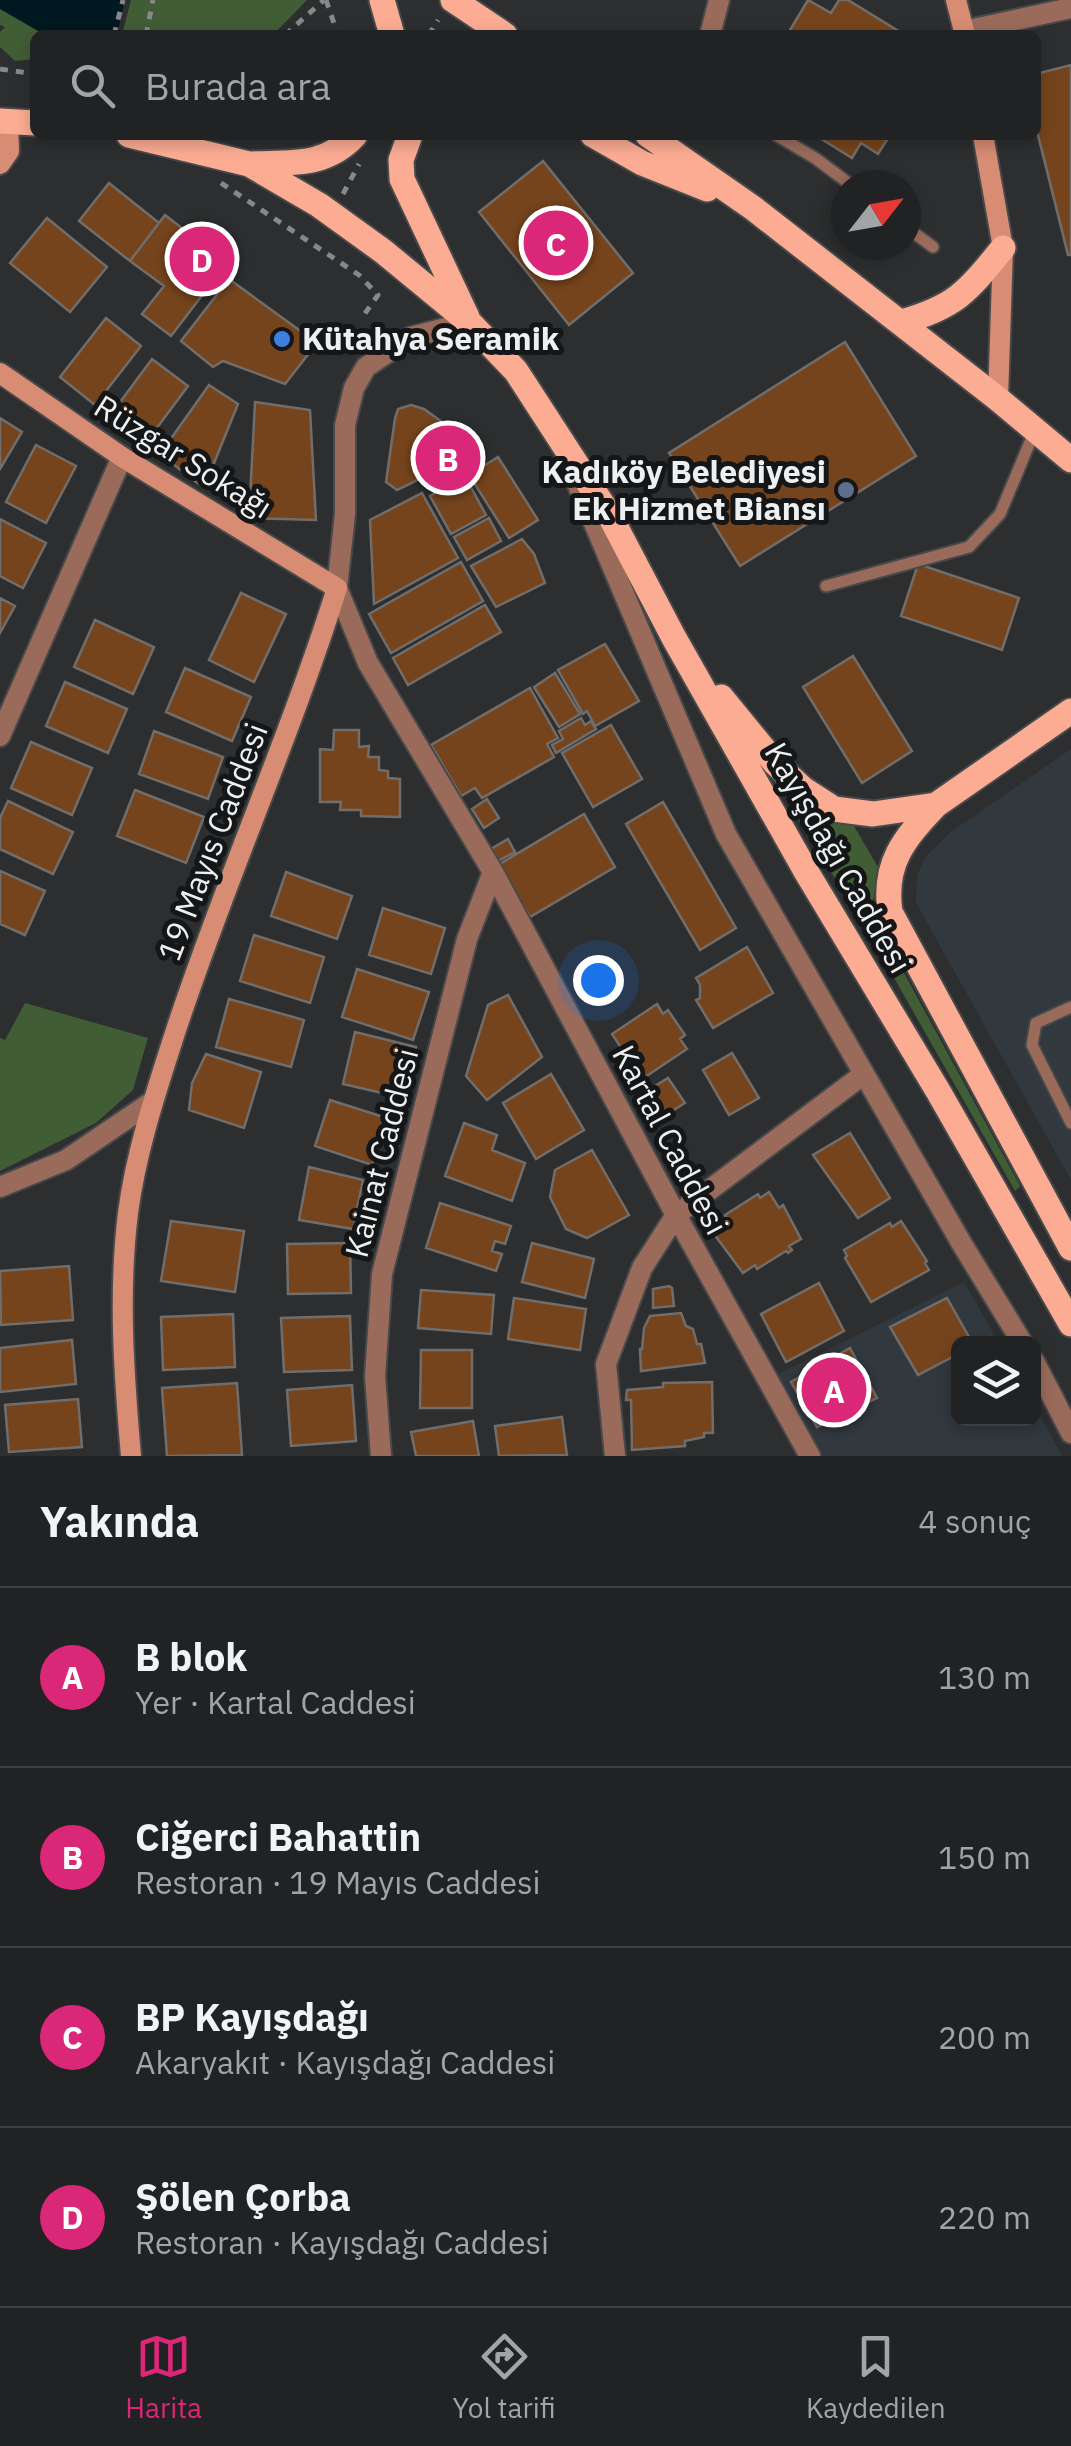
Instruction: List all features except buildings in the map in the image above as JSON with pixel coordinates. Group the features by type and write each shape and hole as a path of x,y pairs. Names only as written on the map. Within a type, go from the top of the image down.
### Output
{"main road":[{"path":"382,0 391,30"},
{"path":"454,0 497,30"},
{"path":"4,122 30,124"},
{"name":"Kayışdağı Caddesi","path":"150,140 248,164 330,214 384,252 469,322 516,371 610,516 807,874 938,1090 1071,1324"},
{"path":"408,140 401,160 402,179 469,322"},
{"path":"602,140 642,162 753,208"},
{"path":"248,164 321,160 361,142"},
{"path":"676,143 1070,460"},
{"path":"900,322 933,313 965,294 1003,248"},
{"path":"674,638 775,763 803,789 834,809 873,814 936,805 1071,711"},
{"name":"Kayışdağı Caddesi","path":"936,805 898,851 886,885 890,912 1071,1248"}],"street":[{"path":"711,30 719,0"},
{"path":"956,0 963,30"},
{"path":"977,30 1071,8"},
{"path":"0,164 9,151 4,122"},
{"path":"983,140 1003,248 998,399"},
{"name":"19 Mayıs Caddesi","path":"131,1456 122,1312 129,1211 153,1102 248,826 308,680 337,588 345,514 346,425 354,388 366,367 411,337 469,322"},
{"name":"Rüzgar Sokağı","path":"0,373 122,457 337,588"},
{"name":"Kayışdağı Caddesi","path":"552,424 726,834 1018,1336"},
{"path":"0,736 122,457"},
{"name":"Kartal Caddesi","path":"337,588 368,664 493,872 810,1456"},
{"name":"Kainat Caddesi","path":"381,1456 375,1376 382,1274 467,939 493,872"},
{"path":"615,1456 606,1364 642,1268 676,1215 864,1074"},
{"path":"0,1187 66,1160 153,1102"},
{"path":"1041,1374 1071,1434"}],"lane":[{"path":"785,140 832,170"},
{"path":"921,239 933,248"},
{"path":"826,586 969,547 1000,514 1036,430"},
{"path":"1071,1006 1036,1023 1032,1045 1071,1122"}],"path":[{"path":"115,30 122,0"},
{"path":"147,30 153,0"},
{"path":"291,30 325,0 336,30"},
{"path":"0,69 30,73"},
{"path":"330,214 361,142"},
{"path":"221,183 359,275 378,295 361,319"}],"shaded area":[{"path":"1071,749 1071,1180 916,903 917,875 926,856 952,831"},
{"path":"964,1282 995,1336 951,1336 951,1426 1041,1426 1041,1417 1062,1456 821,1456 772,1377"}],"green space":[{"path":"0,0 89,30 30,30 30,60 15,61 0,47 0,32 5,27 0,25"},
{"path":"131,0 307,0 278,30 123,30"},
{"path":"794,813 854,826 878,867 873,903 879,927 1020,1186 1015,1191 864,925"},
{"path":"25,1003 148,1038 133,1090 96,1123 0,1171 0,1038 5,1040"}],"water":[{"path":"0,0 125,0 118,30 36,30 0,9"}],"place":[{"name":"BP Kayışdağı","path":"556,243"},
{"name":"Şölen Çorba","path":"202,259"},
{"name":"Kütahya Seramik","path":"282,339"},
{"name":"Ciğerci Bahattin","path":"448,458"},
{"name":"Kadıköy Belediyesi Ek Hizmet Biansı","path":"846,490"},
{"name":"B blok","path":"834,1390"}]}
